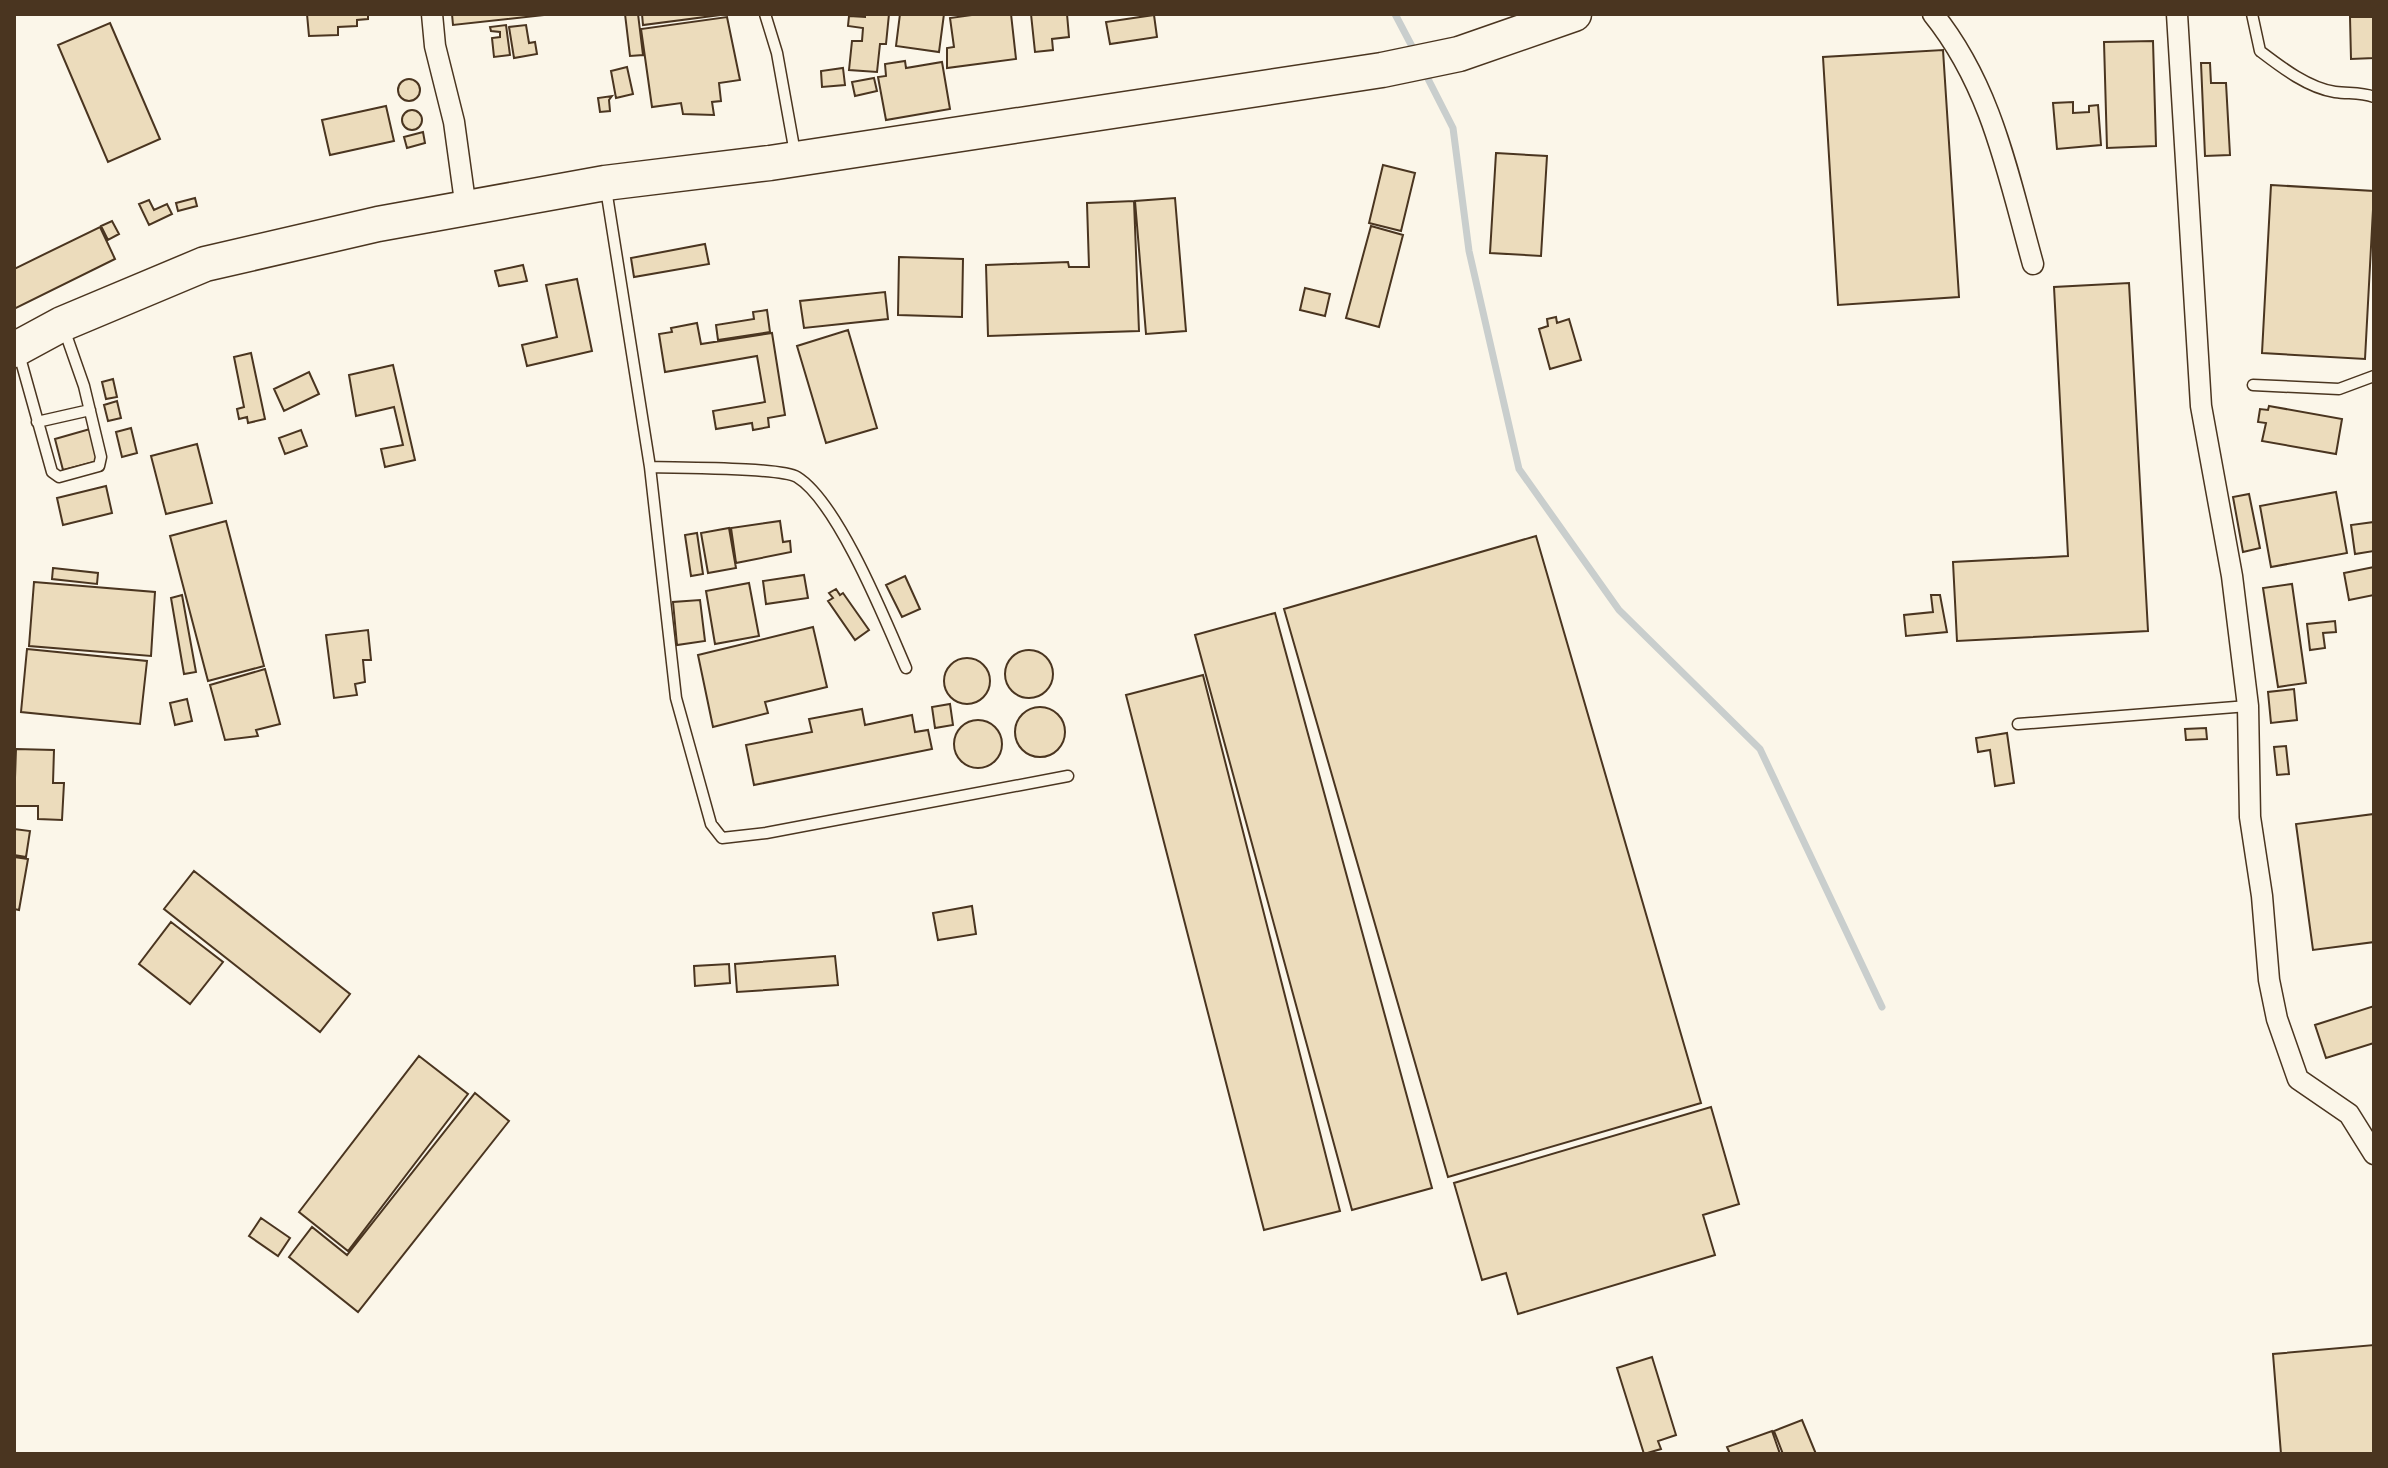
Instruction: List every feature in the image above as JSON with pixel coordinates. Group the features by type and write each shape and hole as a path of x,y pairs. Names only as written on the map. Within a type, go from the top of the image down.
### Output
{"highway":[{"path":"16,349 62,324 205,264 302,240 605,183 796,158 1382,70 1459,54 1574,14"}],"street":[{"path":"432,14 435,46 454,122 466,209"},
{"path":"1933,14 1960,47 1978,85 2033,264"},
{"path":"2177,14 2201,406 2232,576 2248,706 2250,817 2262,896 2269,980 2277,1019 2298,1079 2349,1114 2374,1154"}],"lane":[{"path":"765,14 777,53 796,158"},
{"path":"2252,14 2260,51 2289,72 2333,92 2362,92 2374,97"},
{"path":"605,183 650,467 676,698 711,824 722,838 1068,776"},
{"path":"16,349 49,466 59,477 100,464 90,410 62,324"},
{"path":"2253,385 2339,389 2374,376"},
{"path":"37,422 90,410"},
{"path":"650,467 796,476 830,509 906,668"},
{"path":"2018,724 2248,706"}],"building":[{"path":"307,14 368,14 368,19 357,20 357,26 338,27 338,35 309,36"},
{"path":"452,14 553,14 453,25"},
{"path":"625,14 638,14 643,55 630,56"},
{"path":"642,14 728,14 643,25"},
{"path":"865,14 889,14 886,44 880,44 877,72 849,70 852,41 862,41 863,28 848,26 849,16 865,17"},
{"path":"900,14 944,14 939,52 896,46"},
{"path":"1011,14 1016,59 947,68 947,48 954,47 950,18"},
{"path":"1031,14 1067,14 1069,37 1052,39 1053,50 1035,52"},
{"path":"1154,15 1157,37 1110,44 1106,22"},
{"path":"727,17 740,80 719,83 721,101 712,102 714,115 683,114 681,103 652,107 641,29"},
{"path":"2350,17 2374,17 2374,58 2351,59"},
{"path":"110,23 160,139 108,162 58,45"},
{"path":"506,25 510,55 494,57 492,38 500,37 500,32 491,31 490,27"},
{"path":"526,25 529,43 535,42 537,54 514,58 509,27"},
{"path":"2153,41 2156,146 2107,148 2104,42"},
{"path":"1943,50 1959,297 1838,305 1823,57"},
{"path":"905,61 906,68 942,62 950,109 886,120 878,77 886,76 885,64"},
{"path":"2201,63 2210,63 2211,83 2226,83 2230,155 2205,156"},
{"path":"627,67 633,94 616,98 611,71"},
{"path":"843,68 845,85 822,87 821,71"},
{"path":"874,78 877,91 855,96 852,82"},
{"path":"409,79 417,82 420,90 417,98 409,101 401,98 398,90 401,82"},
{"path":"612,96 609,100 610,111 600,112 598,98"},
{"path":"2073,102 2073,113 2089,112 2089,106 2098,105 2101,145 2057,149 2053,103"},
{"path":"386,106 394,141 330,155 322,120"},
{"path":"412,110 419,113 422,120 419,127 412,130 405,127 402,120 405,113"},
{"path":"423,132 425,143 407,148 404,137"},
{"path":"1496,153 1547,156 1541,256 1490,253"},
{"path":"1383,165 1415,173 1401,231 1369,223"},
{"path":"2271,185 2374,191 2365,359 2262,353"},
{"path":"195,198 197,206 178,211 176,203"},
{"path":"1175,198 1186,331 1146,334 1135,201"},
{"path":"149,200 154,210 167,204 172,214 149,225 139,204"},
{"path":"1134,201 1139,331 988,336 986,265 1068,262 1069,267 1089,267 1087,203"},
{"path":"112,221 119,234 108,240 101,226"},
{"path":"1371,226 1403,235 1379,327 1346,318"},
{"path":"100,227 115,259 14,309 14,269"},
{"path":"705,244 709,264 634,277 631,258"},
{"path":"899,257 963,259 962,317 898,315"},
{"path":"523,265 527,281 499,286 495,271"},
{"path":"577,279 592,351 527,366 522,345 557,337 546,285"},
{"path":"2129,283 2148,631 1957,641 1953,562 2068,556 2054,287"},
{"path":"1305,288 1330,294 1325,316 1300,310"},
{"path":"885,292 888,319 804,328 800,301"},
{"path":"767,310 770,332 718,340 716,325 754,319 753,312"},
{"path":"1556,317 1557,323 1569,319 1581,360 1550,369 1539,329 1548,326 1547,319"},
{"path":"697,323 701,344 772,333 785,415 768,418 769,427 753,430 752,423 716,429 713,411 765,402 757,356 665,372 659,334 672,332 671,328"},
{"path":"848,330 877,428 826,443 797,346"},
{"path":"251,353 265,419 248,423 247,417 239,419 237,409 244,407 234,357"},
{"path":"393,365 415,460 385,467 381,449 403,445 394,407 356,416 349,375"},
{"path":"309,372 319,394 284,411 274,389"},
{"path":"113,379 117,397 106,399 102,382"},
{"path":"117,401 121,418 108,421 104,405"},
{"path":"2269,406 2342,419 2336,454 2262,441 2266,423 2258,422 2260,409 2268,410"},
{"path":"131,428 137,453 122,457 116,432"},
{"path":"90,429 98,461 63,470 55,439"},
{"path":"301,430 307,446 285,454 279,438"},
{"path":"197,444 212,503 166,514 151,456"},
{"path":"106,486 112,513 63,525 57,498"},
{"path":"2336,492 2347,553 2271,567 2260,506"},
{"path":"2249,494 2260,548 2243,552 2233,497"},
{"path":"226,521 264,666 208,681 170,536"},
{"path":"780,521 783,542 790,541 791,552 736,563 731,528"},
{"path":"2374,522 2374,551 2355,554 2351,525"},
{"path":"729,528 736,568 708,573 701,533"},
{"path":"697,533 703,574 691,576 685,535"},
{"path":"1536,536 1701,1103 1448,1177 1284,609"},
{"path":"2374,567 2374,595 2349,600 2344,573"},
{"path":"53,568 98,573 97,584 52,579"},
{"path":"804,575 808,598 766,604 763,581"},
{"path":"905,576 920,609 902,617 886,585"},
{"path":"34,582 155,592 151,656 29,646"},
{"path":"749,583 759,636 715,644 706,591"},
{"path":"2292,584 2306,683 2278,687 2263,588"},
{"path":"836,589 840,595 843,593 869,630 855,640 828,601 833,598 829,593"},
{"path":"182,595 196,672 184,674 171,598"},
{"path":"1931,595 1940,595 1947,632 1906,636 1904,615 1933,612"},
{"path":"700,600 705,641 677,645 673,602"},
{"path":"1275,613 1432,1188 1352,1210 1195,635"},
{"path":"2335,621 2336,632 2323,633 2325,648 2310,650 2307,624"},
{"path":"813,627 827,687 765,702 768,713 713,727 698,655"},
{"path":"368,630 371,660 363,660 365,682 355,684 357,695 334,698 326,635"},
{"path":"27,649 147,661 140,724 21,712"},
{"path":"1029,650 1046,657 1053,674 1046,691 1029,698 1012,691 1005,674 1012,657"},
{"path":"967,658 976,659 983,665 989,672 989,690 983,697 976,703 967,704 958,703 951,697 945,690 944,681 945,672 951,665 958,659"},
{"path":"265,669 280,724 256,730 258,736 225,740 210,685"},
{"path":"1203,675 1340,1211 1264,1230 1126,695"},
{"path":"2294,689 2297,720 2271,723 2268,692"},
{"path":"187,699 192,721 175,725 170,703"},
{"path":"950,704 953,725 935,728 932,707"},
{"path":"1040,707 1058,714 1065,732 1058,750 1040,757 1022,750 1015,732 1022,714"},
{"path":"862,709 865,725 912,715 915,732 928,730 932,749 754,785 746,745 812,732 809,719"},
{"path":"978,720 987,721 995,727 1001,735 1001,753 995,761 987,767 978,768 969,767 961,761 955,753 954,744 955,735 961,727 969,721"},
{"path":"2206,728 2207,739 2186,740 2185,729"},
{"path":"2007,733 2014,783 1995,786 1990,750 1978,752 1976,738"},
{"path":"2286,746 2289,774 2277,775 2274,747"},
{"path":"16,749 54,750 53,783 64,783 62,820 38,819 38,806 14,806"},
{"path":"2374,814 2374,942 2313,950 2296,824"},
{"path":"14,829 30,831 26,857 14,855"},
{"path":"14,857 28,859 19,910 14,909"},
{"path":"194,871 350,994 320,1032 164,909"},
{"path":"972,906 976,934 938,940 933,913"},
{"path":"171,922 223,962 190,1004 139,964"},
{"path":"835,956 838,985 737,992 735,964"},
{"path":"729,964 730,983 695,986 694,966"},
{"path":"2374,1006 2374,1043 2326,1058 2315,1025"},
{"path":"419,1056 468,1094 348,1251 299,1212"},
{"path":"475,1093 509,1121 358,1312 289,1257 312,1227 347,1255"},
{"path":"1711,1107 1739,1204 1703,1215 1715,1255 1518,1314 1506,1273 1482,1280 1454,1183"},
{"path":"261,1218 290,1238 278,1256 249,1236"},
{"path":"2374,1345 2374,1454 2281,1454 2273,1354"},
{"path":"1652,1357 1676,1435 1658,1441 1661,1449 1644,1454 1617,1368"},
{"path":"1802,1420 1816,1454 1783,1454 1774,1431"},
{"path":"1772,1431 1780,1454 1730,1454 1727,1447"}],"waterway":[{"path":"1395,14 1416,54"},
{"path":"1423,69 1453,128 1469,251 1519,469 1619,610 1760,749 1882,1007"}]}
